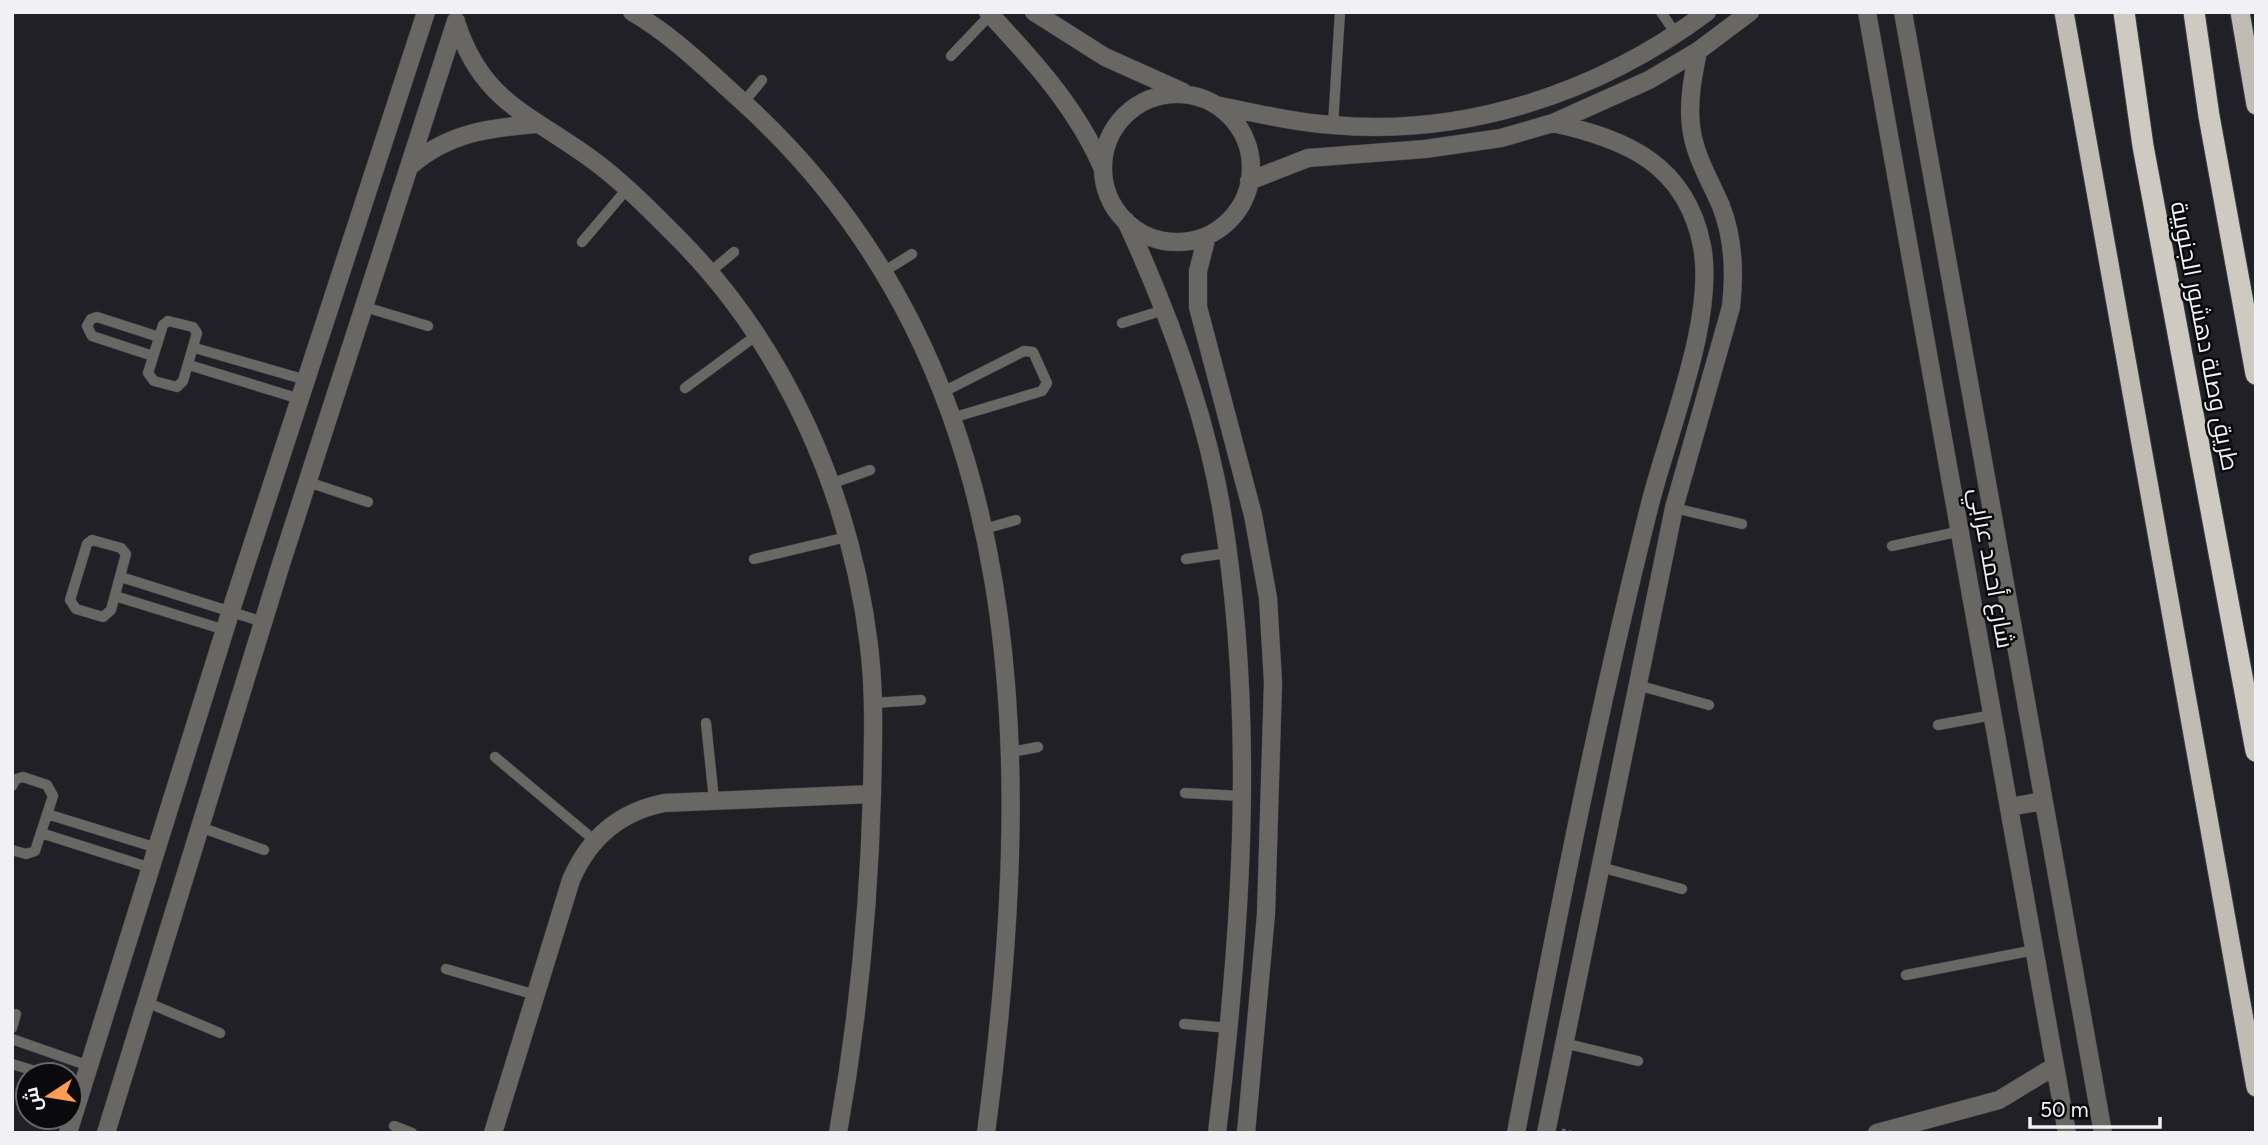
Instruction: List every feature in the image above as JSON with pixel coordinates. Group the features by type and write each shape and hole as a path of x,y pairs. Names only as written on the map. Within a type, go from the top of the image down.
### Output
{"highway":[{"path":"2064,12 2256,1087"},
{"name":"طريق وصلة دهشور الجنوبية","path":"2124,12 2143,146 2256,751"},
{"name":"طريق وصلة دهشور الجنوبية","path":"2194,12 2208,117 2256,374"},
{"path":"2240,12 2256,105"}],"street":[{"path":"84,1073 89,1066 231,610 426,12"},
{"path":"632,12 697,61 811,172 883,272 917,335 952,418 984,529 999,600 1011,752 1013,816 1009,899 1001,1019 986,1133"},
{"path":"1034,12 1105,57 1216,105 1333,125 1397,127 1497,113 1574,88 1676,34 1707,12"},
{"path":"1250,181 1308,158 1425,149 1501,138 1553,123 1650,80 1698,51 1750,12"},
{"path":"1903,12 2103,1133"},
{"path":"989,13 1059,93 1103,170 1110,198 1126,222 1164,310 1201,422 1221,506 1240,683 1241,796 1238,912 1217,1133"},
{"name":"شارع أحمد عرابي","path":"1865,13 1961,531 2067,1133"},
{"path":"457,17 469,57 488,84 536,124 590,158 627,189 682,242 709,273 757,335 809,432 830,484 847,537 864,614 873,703 872,794 862,958 838,1133"},
{"path":"106,1133 263,622 457,17"},
{"path":"1521,1110 1547,1124 1674,508 1731,307 1734,282 1729,231 1698,155 1691,128 1690,101 1698,51"},
{"path":"1103,170 1108,141 1129,112 1161,96 1189,95"},
{"path":"1126,222 1150,237 1179,242 1207,236 1219,229 1239,208 1250,181 1249,152 1244,138 1228,114 1216,105"},
{"path":"1516,1133 1556,923 1649,509 1701,319 1705,270 1695,221 1684,199 1651,161 1632,147 1601,133 1553,123"},
{"path":"410,166 434,147 461,134 536,124"},
{"path":"1207,236 1198,271 1198,307 1254,515 1268,598 1273,682 1266,914 1246,1133"},
{"path":"493,1133 571,880 594,840 617,821 647,806 714,800 872,794"},
{"path":"2009,807 2043,801"},
{"path":"1877,1133 1999,1100 2055,1066"}],"lane":[{"path":"1333,125 1340,12"},
{"path":"1661,12 1676,34"},
{"path":"951,56 989,13"},
{"path":"743,103 762,80"},
{"path":"582,242 627,189"},
{"path":"709,273 734,252"},
{"path":"883,272 912,254"},
{"path":"365,307 428,326"},
{"path":"1122,323 1164,310"},
{"path":"153,356 92,336 87,326 90,319 97,317 159,337"},
{"path":"168,321 193,327 197,333 195,348 182,384 174,387 149,376 159,337 168,321"},
{"path":"685,388 757,335"},
{"path":"195,348 306,380"},
{"path":"942,393 1024,351 1033,352 1038,358 1047,383 1041,391 952,418"},
{"path":"189,365 300,399"},
{"path":"830,484 870,470"},
{"path":"308,482 368,502"},
{"path":"1674,508 1742,524"},
{"path":"984,529 1016,520"},
{"path":"1892,546 1961,531"},
{"path":"754,559 847,537"},
{"path":"96,540 124,550 126,559 121,577 109,613 103,617 76,609 71,604 70,596 89,541 96,540"},
{"path":"1186,559 1227,553"},
{"path":"121,577 263,622"},
{"path":"115,596 225,630"},
{"path":"1637,685 1709,705"},
{"path":"873,703 921,700"},
{"path":"1938,725 1993,715"},
{"path":"706,723 714,800"},
{"path":"1011,752 1038,747"},
{"path":"495,757 594,840"},
{"path":"12,786 16,779 23,777 47,785 53,796 32,853 12,850"},
{"path":"1185,793 1241,796"},
{"path":"47,814 157,848"},
{"path":"200,827 264,850"},
{"path":"41,833 151,868"},
{"path":"1600,867 1682,888"},
{"path":"1906,975 2035,950"},
{"path":"446,969 536,995"},
{"path":"146,1002 220,1033"},
{"path":"12,1028 16,1014"},
{"path":"1184,1024 1229,1028"},
{"path":"12,1039 89,1066"},
{"path":"1564,1043 1638,1060"},
{"path":"394,1126 412,1133"}]}
